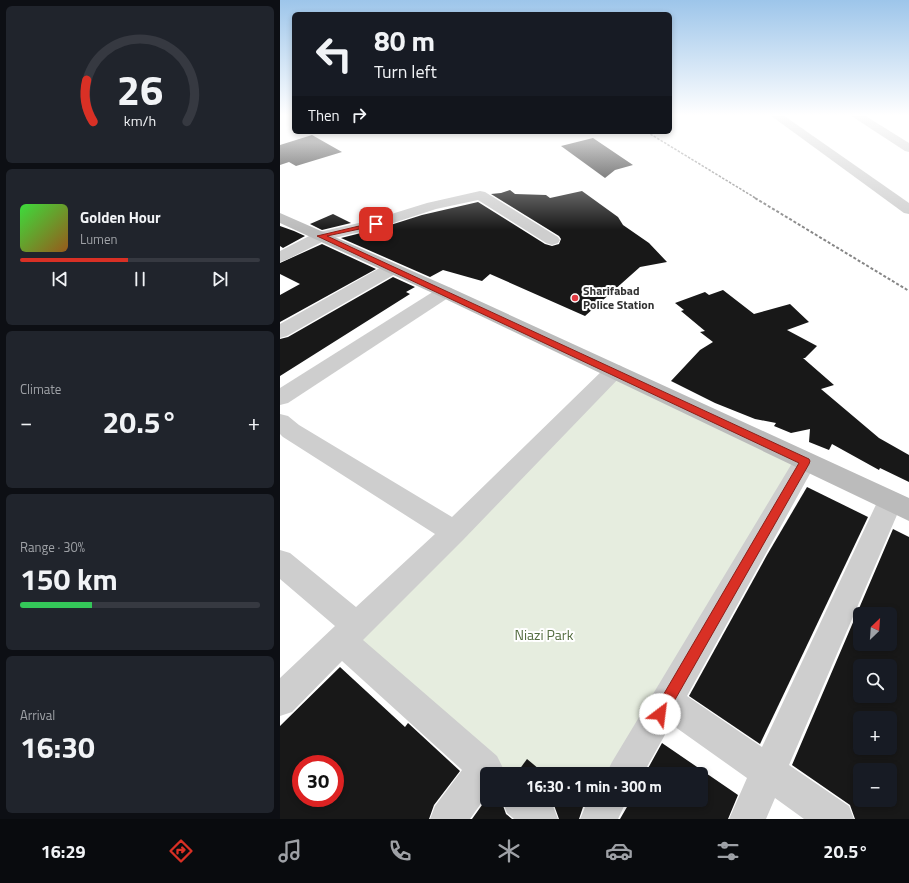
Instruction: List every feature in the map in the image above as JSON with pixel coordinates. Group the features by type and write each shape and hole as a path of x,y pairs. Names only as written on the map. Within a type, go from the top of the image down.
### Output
{"street":[{"path":"828,153 909,210"},
{"path":"280,257 321,236 376,224 432,206 480,196 552,240"},
{"path":"280,217 391,269 445,292 900,505 768,772 747,819"},
{"path":"280,332 391,269"},
{"path":"280,398 445,292"},
{"path":"280,700 454,532 614,371"},
{"path":"284,431 454,532"},
{"path":"628,767 805,461"},
{"path":"280,562 349,634 484,767"},
{"path":"667,702 836,819"},
{"path":"448,819 480,781"},
{"path":"527,807 540,819"},
{"path":"598,819 605,807"}],"green space":[{"name":"Niazi Park","path":"612,371 805,461 628,767 481,767 342,641"}],"building":[{"path":"280,153 338,153 296,166 289,162 280,165"},
{"path":"571,153 616,153 633,165 615,170 605,178"},
{"path":"510,190 515,194 546,195 550,198 582,191 618,217 623,225 649,243 667,262 640,267 585,316 490,274 482,281 443,270 430,277 341,238 381,228 422,215 478,202 545,244 552,246 559,244 561,239 559,236 491,194"},
{"path":"333,214 351,223 322,230 310,224"},
{"path":"280,226 305,236 283,248 280,246"},
{"path":"322,244 376,269 280,322 280,295 300,284 280,274 280,263"},
{"path":"393,277 415,287 406,292 410,294 280,376 280,339 288,337"},
{"path":"723,290 754,314 790,304 809,322 787,330 817,346 805,358 803,358 834,385 821,389 879,438 909,455 909,482 880,468 879,470 832,444 829,450 809,442 810,429 791,433 774,426 776,423 755,419 715,403 671,381 700,350 713,342 700,332 705,331 681,311 684,310 675,303 705,292 709,295"},
{"path":"807,487 868,517 760,744 689,696 767,555"},
{"path":"893,529 909,537 909,819 855,819 850,805 792,765 853,622 853,651 897,651 897,607 860,607"},
{"path":"340,667 405,727 408,723 460,771 434,805 429,819 280,819 280,726"},
{"path":"662,743 697,767 649,767"},
{"path":"527,759 537,767 521,767"},
{"path":"708,774 738,795 728,819 620,819 627,807 708,807"},
{"path":"481,807 504,807 506,814 512,819 472,819"},
{"path":"555,807 583,807 579,819 559,819"}],"railway":[{"path":"682,153 757,199"},
{"path":"755,198 909,291"}],"place":[{"name":"Sharifabad Police Station","path":"575,298"}],"route":[{"path":"376,224 321,236 805,461 660,714"}]}
